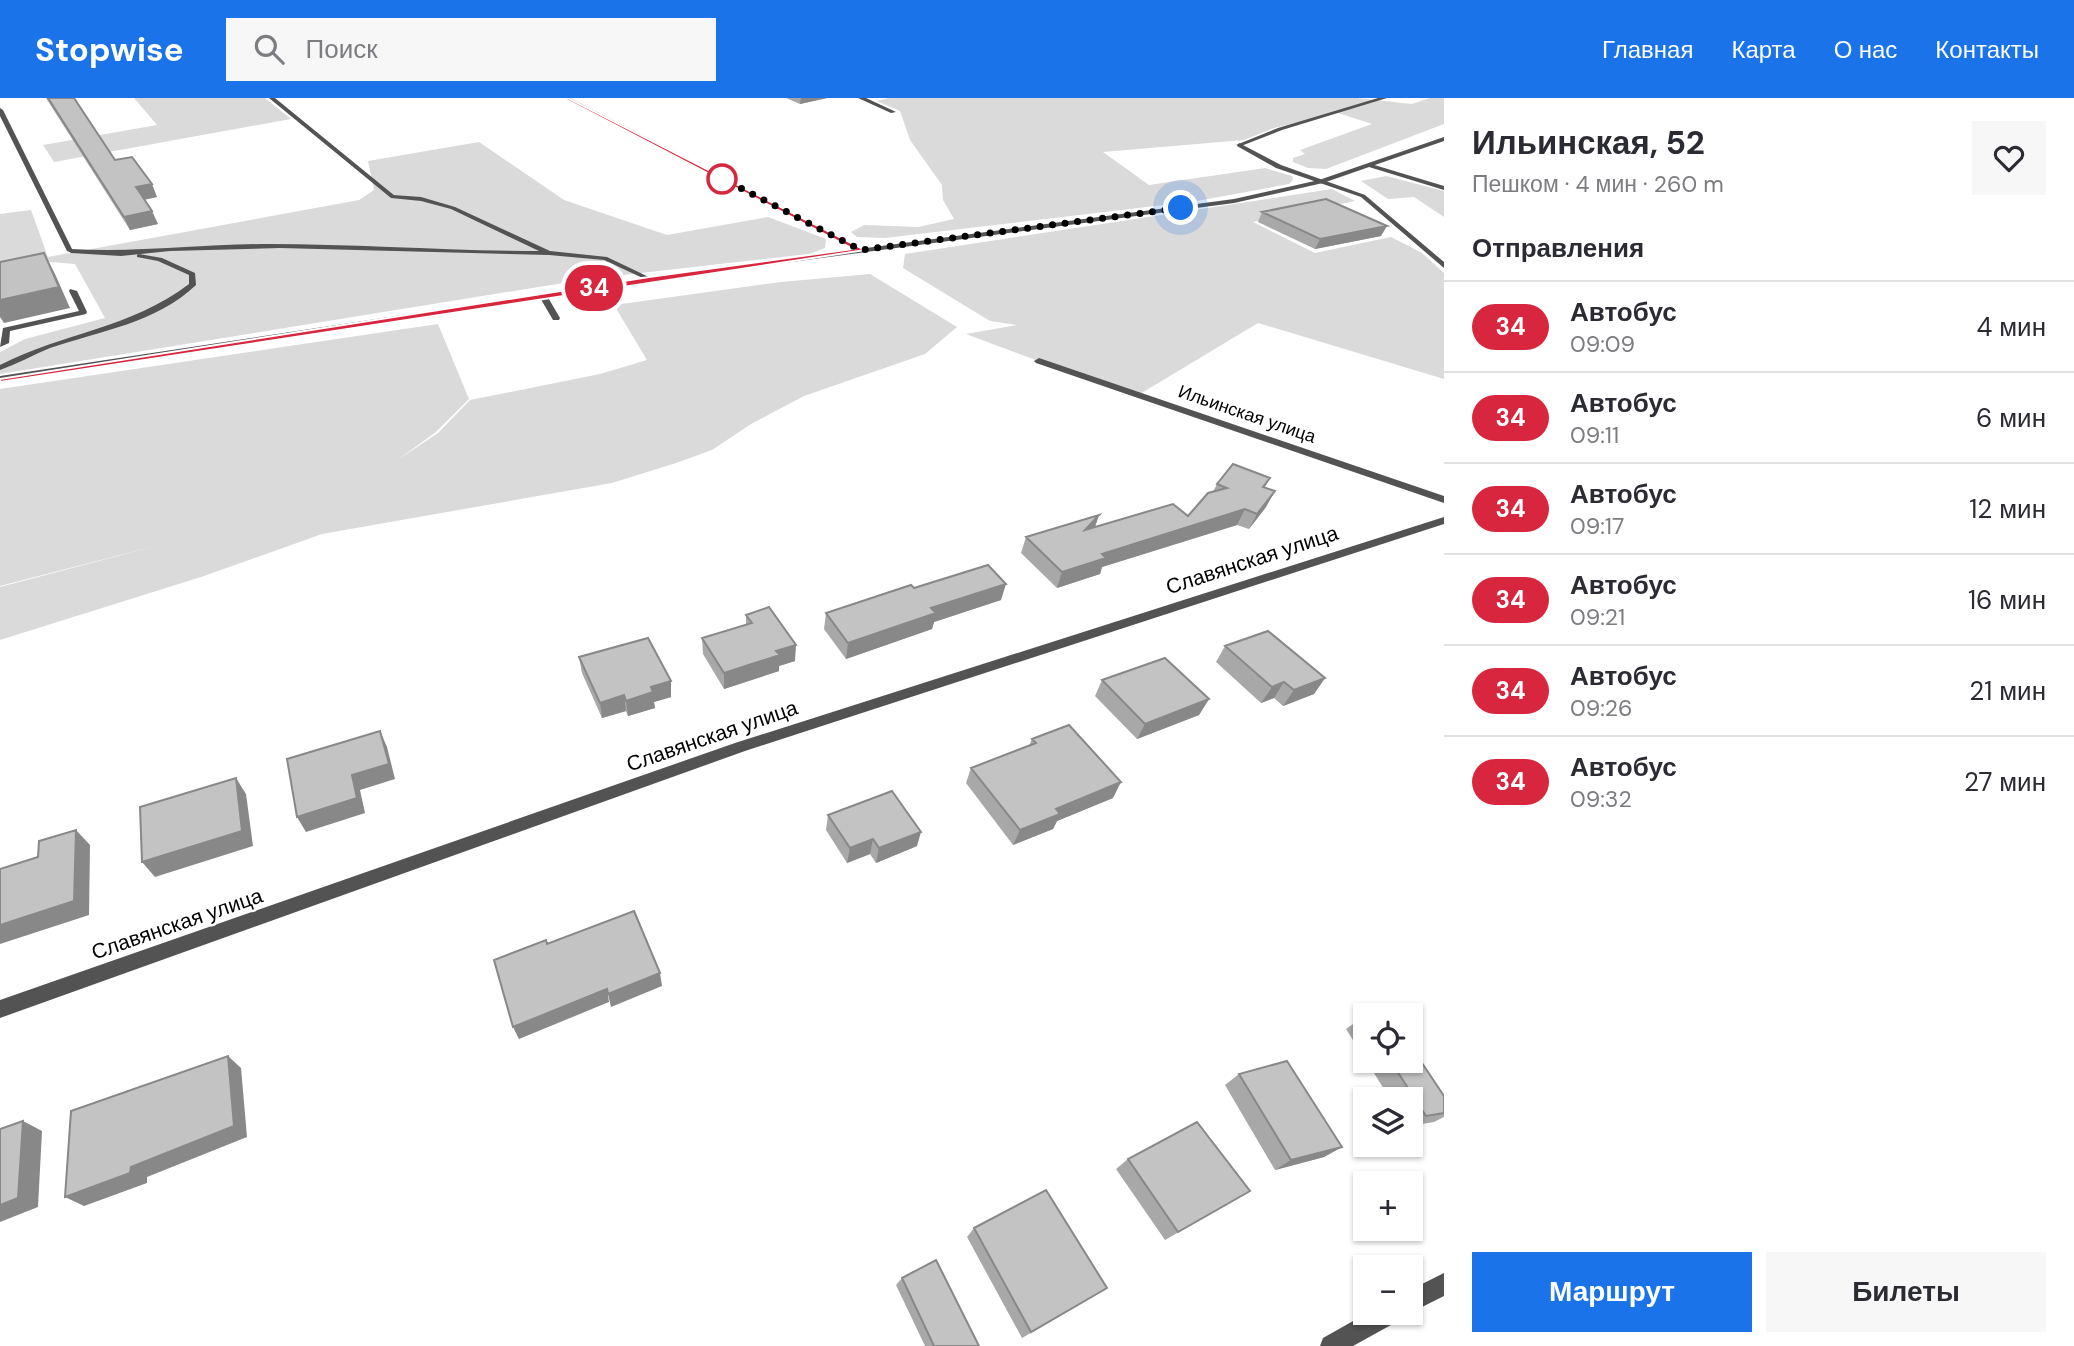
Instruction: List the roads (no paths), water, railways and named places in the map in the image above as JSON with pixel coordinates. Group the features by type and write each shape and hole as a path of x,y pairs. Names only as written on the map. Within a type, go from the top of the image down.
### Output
{"street":[{"path":"272,98 393,197"},
{"path":"566,98 861,250"},
{"path":"861,98 893,112"},
{"path":"1239,145 1280,129 1384,98"},
{"path":"0,110 71,251"},
{"path":"0,379 649,279 1234,201 1321,182 1444,139"},
{"name":"Ильинская улица","path":"1038,361 1444,500"},
{"name":"Славянская улица","path":"0,1009 740,747 1444,520"},
{"path":"1423,1295 1444,1284"},
{"path":"1331,1346 1369,1325"}],"lane":[{"path":"1239,145 1254,156 1363,195 1444,266"},
{"path":"1371,166 1444,188"},
{"path":"393,197 421,199 453,208 549,253"},
{"path":"115,253 169,248 333,247 491,254 549,253 605,258 649,279"},
{"path":"0,368 19,356 135,320 179,298 192,285 193,274 160,259 71,251"},
{"path":"0,345 5,343 3,328 83,312 74,290"},
{"path":"543,296 556,318"}]}
